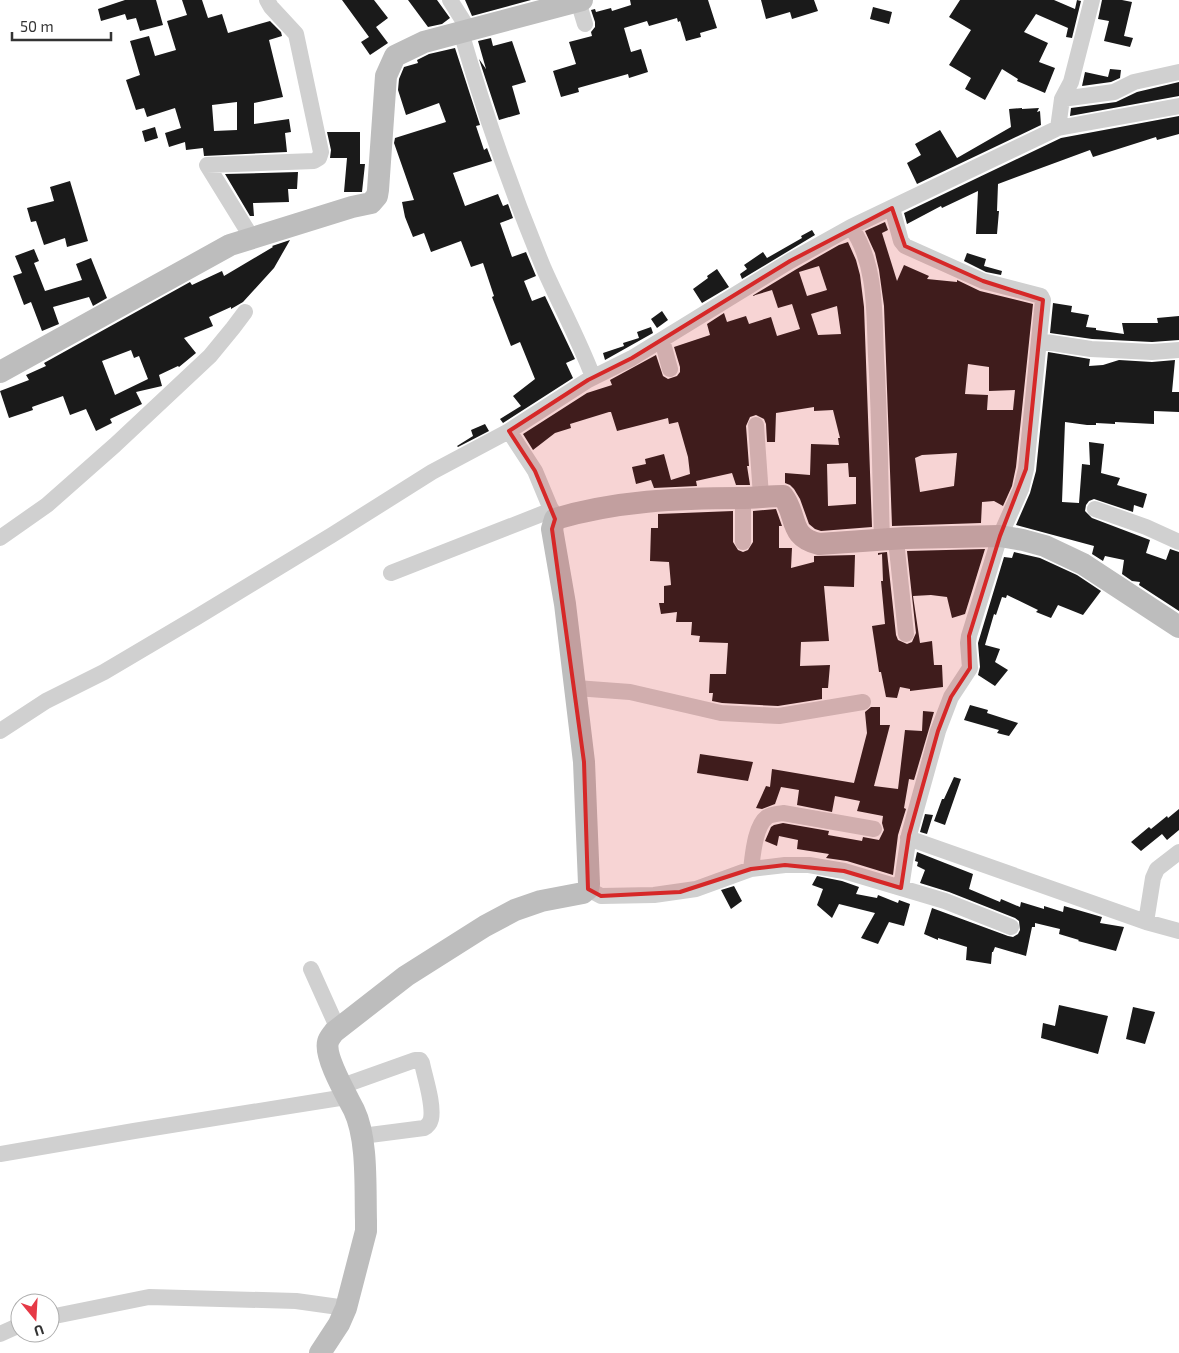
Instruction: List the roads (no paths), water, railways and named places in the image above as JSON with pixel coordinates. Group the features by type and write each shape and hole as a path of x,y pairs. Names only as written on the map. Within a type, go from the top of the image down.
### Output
{"street":[{"path":"252,238 206,165 314,161 319,158 320,152 296,34 267,0"},
{"path":"450,0 465,31 479,93 519,208 546,272 582,347 593,377"},
{"path":"1058,128 1062,99 1071,82 1092,0"},
{"path":"0,372 230,245 352,207 372,203 378,190 386,76 395,56 424,42 580,1 585,24"},
{"path":"1062,99 1114,92 1134,82 1179,72"},
{"path":"0,731 46,701 104,672 197,617 432,472 509,431 593,377 632,358 790,261 851,227 1058,128 1179,106"},
{"path":"892,208 901,241 905,246 983,281 1041,296 1043,300 1026,469 1022,490 1000,536 969,636 970,668 951,697 938,731 908,838 901,888"},
{"path":"851,227 860,239 873,292 889,540 906,634"},
{"path":"0,538 47,505 115,445 210,356 245,312"},
{"path":"662,340 670,369"},
{"path":"1039,341 1091,349 1152,352 1179,350"},
{"path":"743,542 752,497 756,425"},
{"path":"509,431 535,471 554,514 552,529 566,604 584,762 590,891"},
{"path":"391,573 554,514 710,497 783,496 790,504 799,534 808,542 819,544 1000,536 1024,540 1062,553 1082,564 1179,627"},
{"path":"1095,509 1146,527 1179,542"},
{"path":"576,688 630,692 721,714 779,716 863,702"},
{"path":"745,871 762,822 771,815 783,813 874,829"},
{"path":"908,838 1146,922 1179,931"},
{"path":"1146,922 1153,878 1157,868 1179,852"},
{"path":"320,1353 339,1324 346,1308 366,1231 362,1136 354,1109 344,1092 328,1047 329,1039 338,1029 406,976 485,926 515,910 540,901 590,891 601,896 654,895 696,888 745,871 785,865 820,866 853,873 945,901 1011,927"},
{"path":"311,968 338,1029"},
{"path":"0,1154 344,1092 414,1060 420,1060 431,1108 431,1120 428,1125 424,1128 362,1136"},
{"path":"60,1315 149,1297 296,1300 346,1308"}]}
